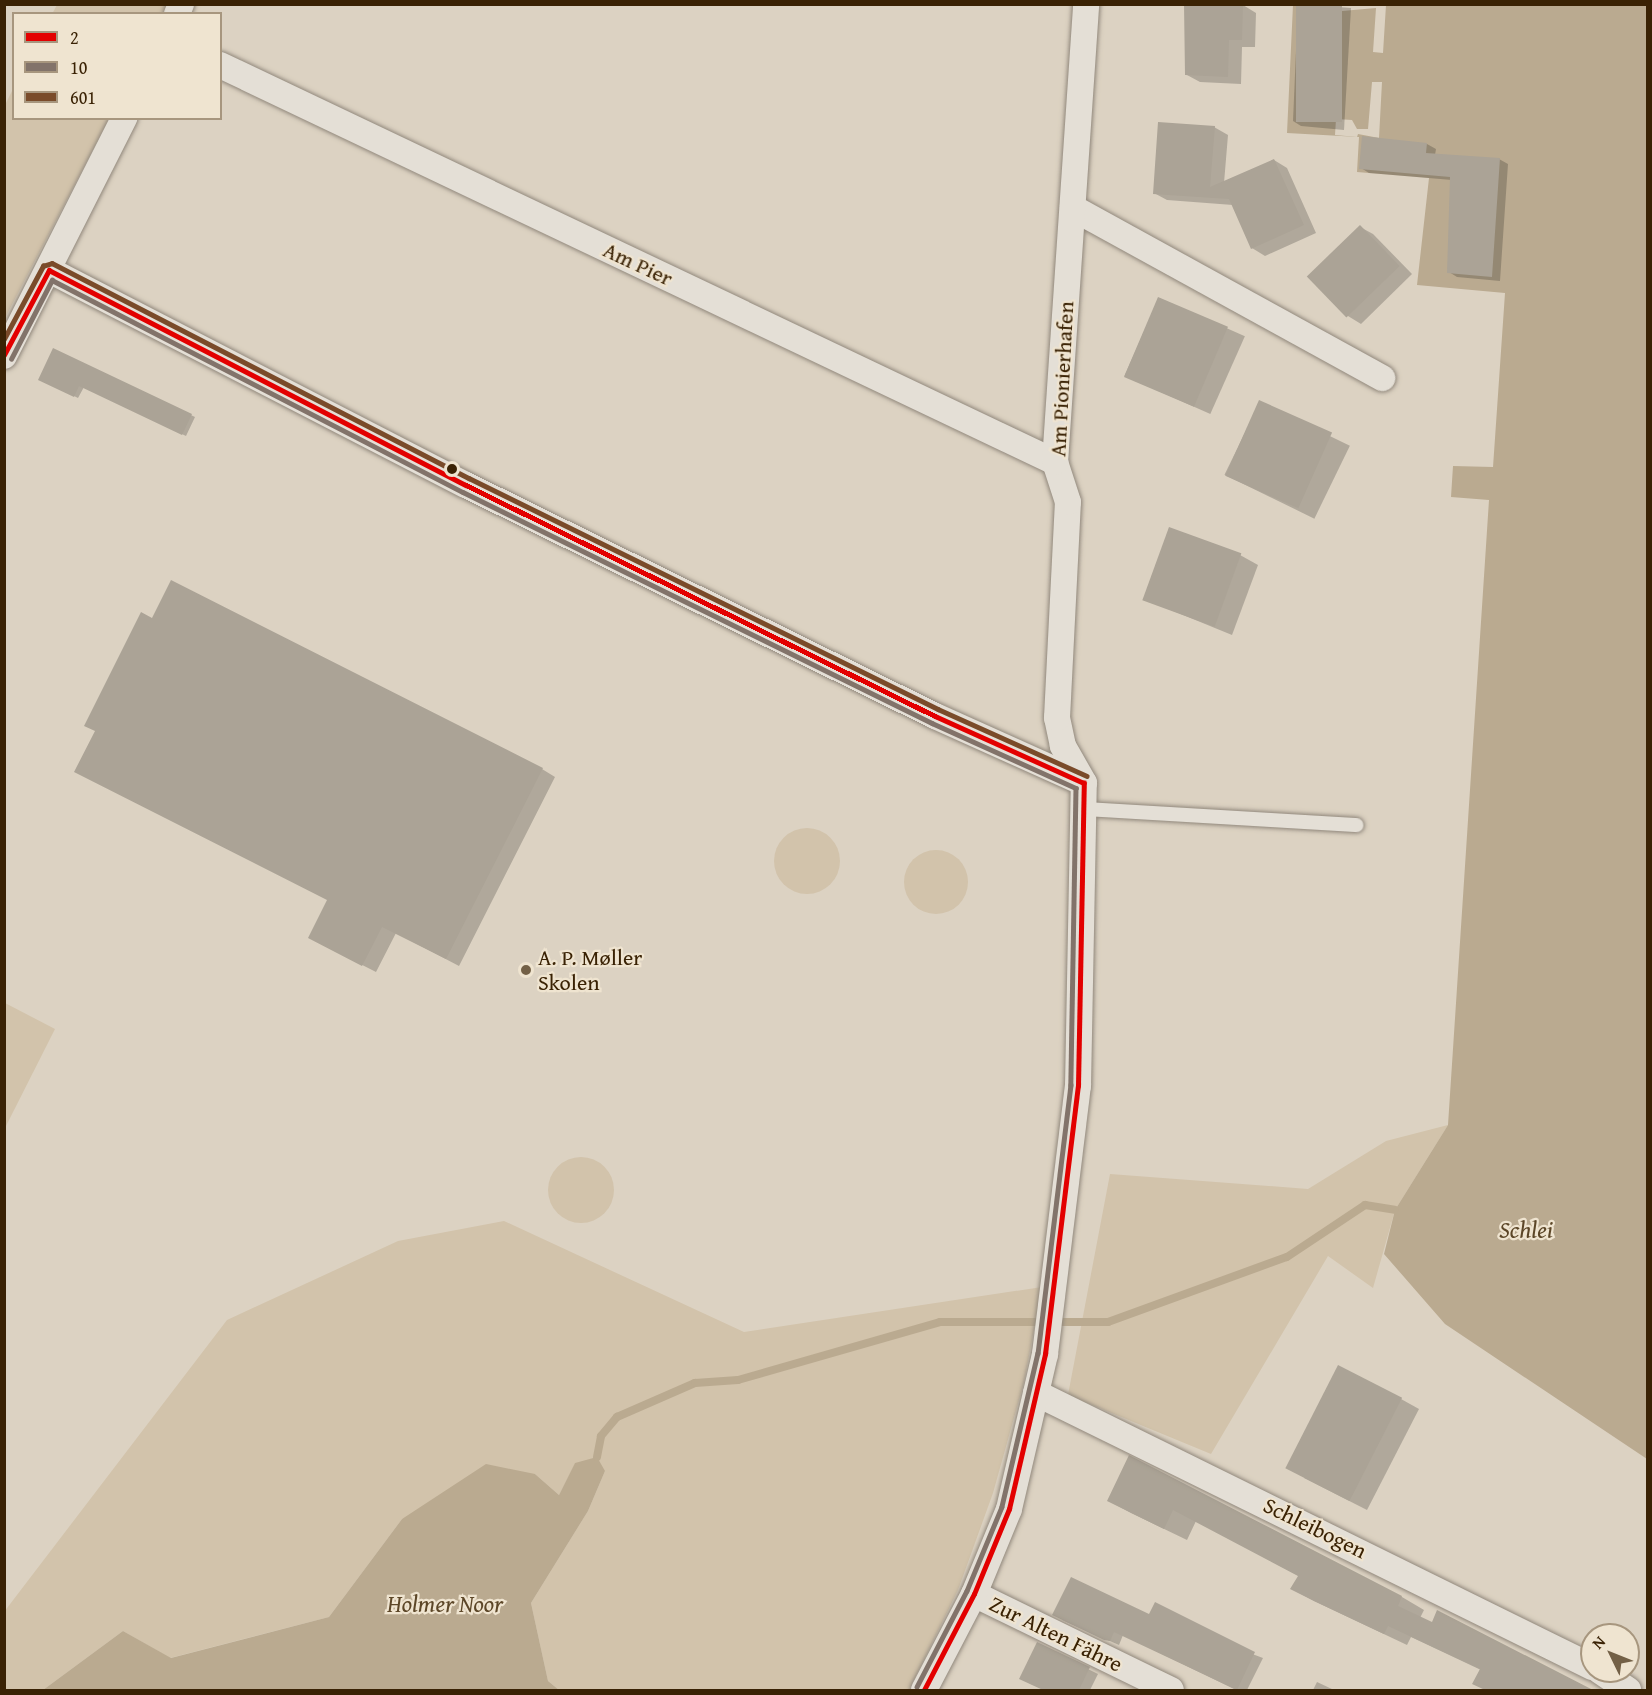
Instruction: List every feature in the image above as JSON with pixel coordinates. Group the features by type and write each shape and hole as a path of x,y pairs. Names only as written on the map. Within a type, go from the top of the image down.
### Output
{"street":[{"name":"Am Pionierhafen","path":"1084,783 1063,746 1057,718 1068,502 1055,462 1086,4"},
{"name":"Am Pier","path":"222,66 1055,462"},
{"path":"4,356 123,120"},
{"path":"1073,208 1383,378"},
{"path":"49,270 477,490 935,716 1084,783 1078,1086 1056,1284 1045,1354 1009,1509 974,1594 924,1690"},
{"name":"Schleibogen","path":"1036,1393 1580,1661"},
{"name":"Zur Alten Fähre","path":"974,1594 1171,1690"}],"lane":[{"path":"1084,809 1357,825"}],"shaded area":[{"path":"57,5 168,5 164,12 53,12"},
{"path":"12,91 12,120 108,120 5,318 4,107"},
{"path":"813,828 831,837 838,848 840,861 838,874 831,885 820,892 801,894 783,885 776,874 774,855 783,837 794,830"},
{"path":"930,850 942,850 959,859 966,870 968,882 966,894 959,905 942,914 930,914 918,909 909,900 904,888 904,876 909,864 918,855"},
{"path":"5,1003 55,1029 5,1128"},
{"path":"1448,1125 1395,1210 1373,1288 1328,1256 1211,1454 1068,1395 1110,1174 1308,1189 1386,1141"},
{"path":"575,1157 587,1157 605,1166 612,1177 614,1190 612,1203 605,1214 594,1221 575,1223 562,1218 553,1209 548,1196 548,1184 553,1171 562,1162"},
{"path":"504,1221 744,1332 1042,1287 1024,1382 993,1493 958,1590 909,1690 559,1690 548,1681 531,1603 588,1511 605,1471 575,1464 559,1495 535,1474 402,1519 329,1617 170,1658 123,1631 43,1690 5,1690 4,1612 227,1320 398,1241"}],"water":[{"name":"Schlei","path":"1293,5 1647,5 1647,1459 1445,1324 1384,1254 1395,1210 1448,1125 1489,500 1451,497 1453,466 1493,467 1505,293 1417,285 1429,178 1357,172 1359,137 1287,133"},
{"name":"Holmer Noor","path":"597,1457 605,1471 588,1511 531,1603 548,1681 559,1690 43,1690 123,1631 171,1658 329,1617 402,1519 486,1464 535,1474 559,1495 575,1463"}],"pier":[{"path":"1342,5 1386,5 1383,53 1373,52 1376,8 1342,11"},
{"path":"1372,82 1382,82 1379,138 1358,134 1357,137 1335,135 1336,119 1352,120 1357,129 1368,129"}],"building":[{"path":"1184,4 1243,4 1242,40 1229,40 1228,77 1185,75"},
{"path":"1296,4 1342,4 1342,122 1296,122"},
{"path":"1158,122 1215,126 1210,187 1274,159 1304,225 1251,249 1229,199 1153,194"},
{"path":"1362,136 1427,143 1426,153 1500,158 1492,277 1447,273 1450,177 1359,169"},
{"path":"1360,225 1400,266 1346,317 1307,276"},
{"path":"1158,297 1228,327 1194,407 1124,377"},
{"path":"53,348 192,414 182,435 79,386 74,397 38,380"},
{"path":"1259,400 1332,433 1298,508 1225,476"},
{"path":"1169,527 1241,553 1215,627 1142,600"},
{"path":"171,580 543,768 446,959 382,927 362,966 308,938 327,900 74,772 95,731 84,726 141,612 152,618"},
{"path":"1338,1365 1402,1398 1349,1501 1285,1468"},
{"path":"1129,1455 1402,1596 1398,1606 1432,1622 1437,1610 1593,1690 1485,1690 1472,1684 1480,1669 1388,1626 1384,1634 1290,1589 1298,1576 1173,1510 1164,1529 1107,1501"},
{"path":"1071,1577 1149,1614 1155,1602 1255,1652 1237,1690 1114,1632 1110,1641 1104,1640 1052,1615"},
{"path":"1037,1642 1090,1667 1079,1690 1043,1690 1019,1679"}],"waterway":[{"path":"597,1457 601,1436 617,1417 695,1383 738,1380 940,1322 1108,1322 1287,1257 1365,1205 1395,1210"}],"transit line":[{"name":"601","path":"4,339 43,266 52,263 469,478 938,709 1087,776"},
{"name":"2","path":"49,270 466,485 935,716 1084,783"},
{"name":"2","path":"4,355 49,270"},
{"name":"10","path":"11,359 52,280 463,492 932,723 1076,788 1071,1085 1038,1353 1002,1507 967,1591 917,1687"},
{"name":"2","path":"924,1690 974,1594 1009,1509 1045,1354 1078,1086 1084,783"}],"place":[{"name":"A. P. Møller Skolen","path":"526,970"}]}
